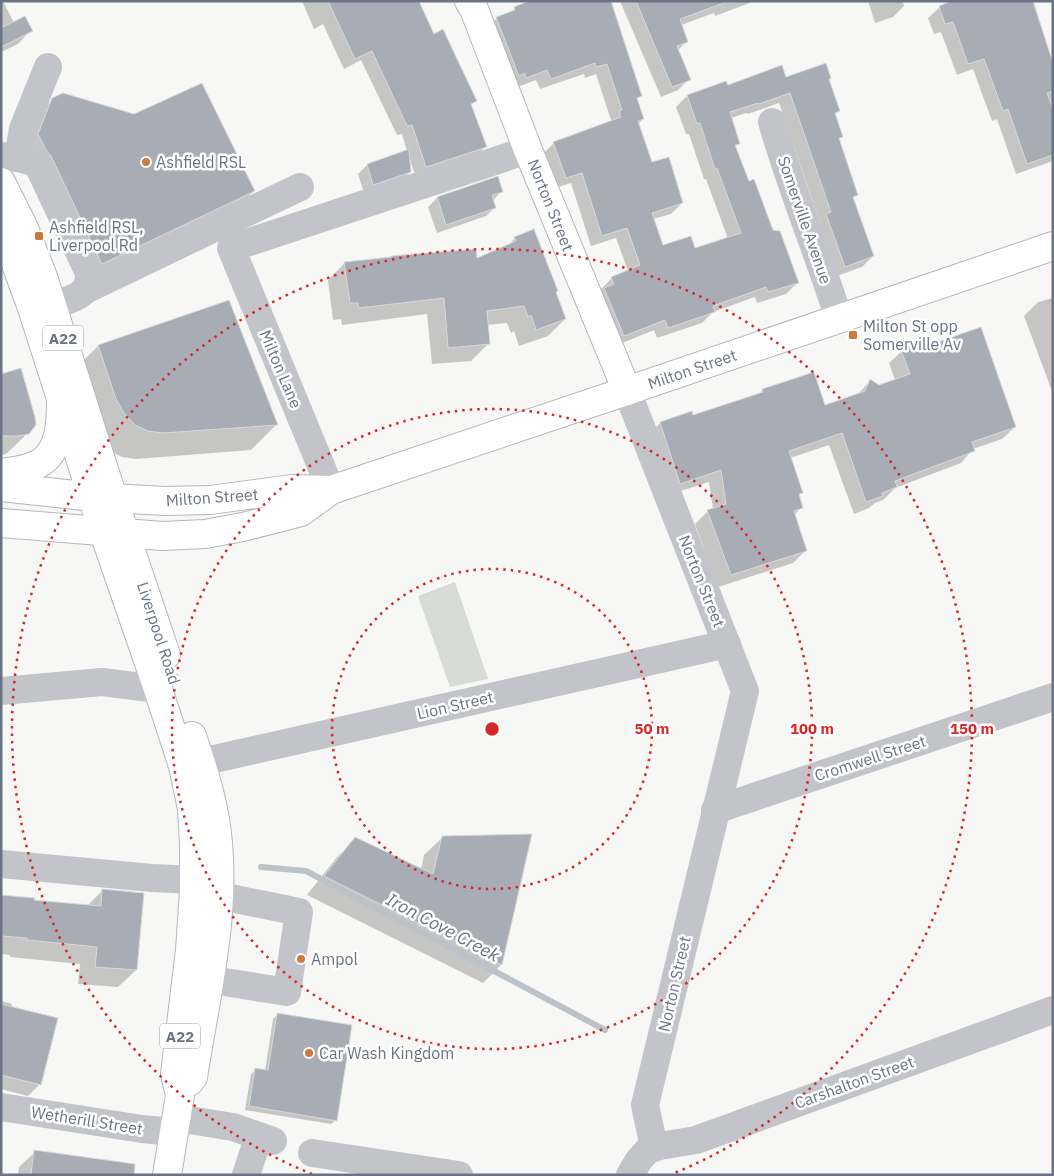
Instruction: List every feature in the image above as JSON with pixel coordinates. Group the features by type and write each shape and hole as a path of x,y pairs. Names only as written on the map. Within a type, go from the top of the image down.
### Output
{"main road":[{"name":"Norton Street","path":"469,1 474,9 528,150 627,391"},
{"name":"Liverpool Road","path":"1,182 24,228 44,277 103,497 192,764"},
{"name":"Liverpool Road","path":"1,223 32,308 62,402 103,497"},
{"name":"Milton Street","path":"1,523 162,536 205,534 243,528 302,512 331,490 1053,246"},
{"path":"1,473 41,463 49,455 59,434 62,402"},
{"name":"Milton Street","path":"1,487 165,501 210,500 292,489 331,490"},
{"name":"Liverpool Road","path":"114,532 158,689 213,807 218,843 207,887 198,978 175,1074 177,1115 167,1175"}],"street":[{"path":"48,68 24,129 19,159 89,272 90,284 82,294 52,306"},
{"name":"Somerville Avenue","path":"772,122 785,167 818,255 839,319"},
{"name":"Milton Lane","path":"331,490 231,248 528,150"},
{"path":"85,290 300,187"},
{"name":"Norton Street","path":"627,391 744,691 744,700 645,1105 654,1147"},
{"name":"Lion Street","path":"192,764 727,644"},
{"path":"1,690 102,682 158,689"},
{"name":"Cromwell Street","path":"716,810 1053,697"},
{"path":"1,864 207,887 299,912 287,992 198,978"},
{"name":"Carshalton Street","path":"654,1147 696,1140 1053,1010"},
{"name":"Wetherill Street","path":"1,1107 142,1130 177,1115 234,1127 266,1138 246,1175"},
{"path":"630,1175 644,1153 654,1147"},
{"path":"312,1153 459,1175"}],"shaded area":[{"path":"455,582 488,679 450,687 418,596"}],"building":[{"path":"328,1 419,1 434,34 443,29 477,101 471,104 487,147 426,167 412,125 407,126 372,51 355,59"},
{"path":"529,1 611,1 642,96 637,98 644,119 638,121 652,162 669,157 683,203 652,213 663,245 691,236 695,248 741,233 717,168 715,169 700,123 697,124 687,95 726,81 728,85 782,65 786,77 826,63 831,78 829,79 840,111 835,113 843,137 839,138 858,195 853,197 874,256 845,267 826,214 831,212 790,93 758,103 730,112 740,144 735,145 749,181 754,179 773,230 780,231 799,283 768,292 766,287 713,306 715,312 668,328 665,320 624,336 604,288 614,284 611,277 640,265 627,228 602,236 582,173 566,178 553,142 621,117 619,111 622,110 607,64 596,67 595,63 551,79 547,70 526,78 525,73 519,76 496,17 515,10 514,7"},
{"path":"636,1 723,1 724,3 680,19 688,42 677,46 691,80 672,87"},
{"path":"951,1 1033,1 1053,63 1053,91 1047,93 1053,109 1053,155 1027,164 1008,109 1003,111 984,59 968,64 953,22 945,24 939,6"},
{"path":"25,16 33,31 1,47 1,28"},
{"name":"Ashfield RSL","path":"202,83 255,191 102,264 51,156 38,134 52,98 63,93 134,114"},
{"path":"409,149 411,172 373,185 367,164"},
{"path":"498,176 503,192 492,195 496,208 446,225 437,197"},
{"path":"534,229 558,291 556,292 566,319 536,330 531,315 528,317 524,306 487,311 490,344 448,348 444,298 359,308 358,303 350,303 344,262 476,249 477,258 516,241 514,237"},
{"path":"229,300 278,425 163,433 148,431 135,425 124,413 116,399 98,345"},
{"path":"981,327 1016,427 972,442 975,451 895,481 897,487 882,493 883,496 866,502 842,433 789,451 803,493 799,494 803,508 794,511 807,551 731,575 707,510 726,504 721,470 680,484 660,422 692,411 693,415 763,392 762,389 814,372 825,405 865,391 870,379 879,385 910,374 901,350 928,340 929,345"},
{"path":"21,368 36,425 29,434 1,436 1,374"},
{"path":"532,834 502,965 324,876 355,837 433,874 442,836"},
{"path":"102,889 144,893 137,970 95,967 97,947 1,936 1,895 101,906"},
{"path":"1,1004 58,1018 41,1085 1,1075"},
{"name":"Car Wash Kingdom","path":"277,1013 352,1025 337,1121 249,1106 255,1068 268,1070"},
{"path":"34,1150 135,1164 134,1175 31,1175"}],"waterway":[{"name":"Iron Cove Creek","path":"261,867 306,871 605,1030"}],"place":[{"name":"Ashfield RSL","path":"146,162"},
{"name":"Ashfield RSL, Liverpool Rd","path":"39,236"},
{"name":"Milton St opp Somerville Av","path":"853,335"},
{"name":"Ampol","path":"301,959"},
{"name":"Car Wash Kingdom","path":"309,1053"}]}
